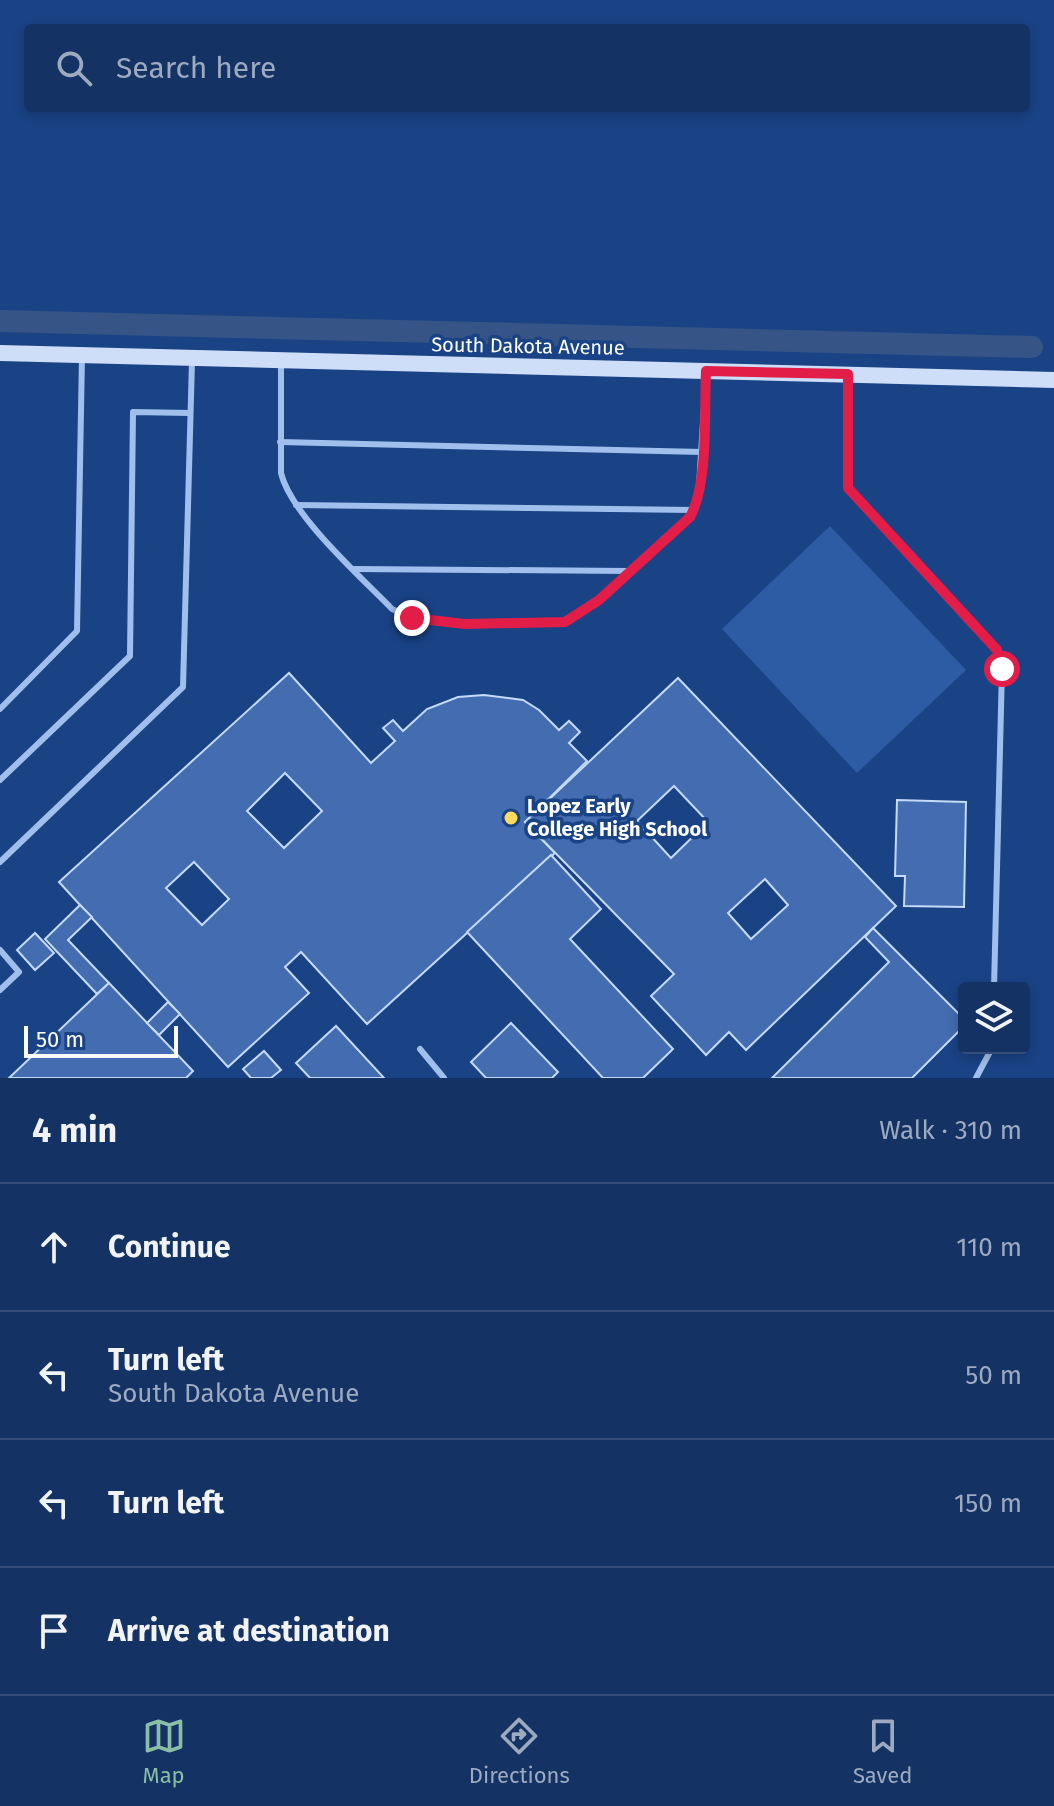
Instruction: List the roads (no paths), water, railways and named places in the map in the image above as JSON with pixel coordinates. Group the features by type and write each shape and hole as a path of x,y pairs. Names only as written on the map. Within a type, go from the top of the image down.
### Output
{"street":[{"name":"South Dakota Avenue","path":"0,353 1054,380"}],"lane":[{"path":"0,709 77,631 82,355"},
{"path":"1,858 183,687 192,358"},
{"path":"281,360 281,473 285,488 296,505 392,609 412,618 465,624 565,622 599,600 679,529 698,502 706,371"},
{"path":"848,374 848,488 997,650 1002,669 994,982"},
{"path":"0,780 130,656 133,412 190,413"},
{"path":"280,442 702,452"},
{"path":"296,505 694,510"},
{"path":"354,569 631,572"},
{"path":"0,950 19,972 0,990"},
{"path":"420,1049 444,1078"},
{"path":"976,1078 989,1054"}],"waterway":[{"path":"0,321 1032,347"}],"place":[{"name":"Lopez Early College High School","path":"511,818"}]}
